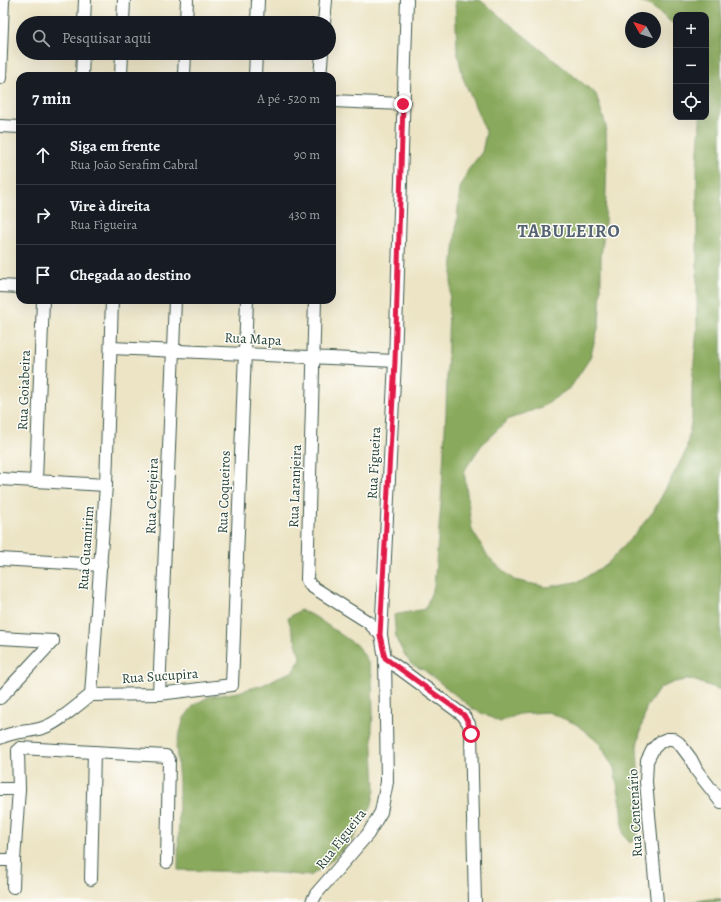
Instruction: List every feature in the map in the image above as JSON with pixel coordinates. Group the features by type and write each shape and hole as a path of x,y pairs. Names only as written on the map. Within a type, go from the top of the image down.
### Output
{"street":[{"path":"0,78 3,0"},
{"path":"84,16 85,0"},
{"path":"123,16 124,0"},
{"path":"186,16 187,0"},
{"path":"257,16 258,0"},
{"path":"325,16 326,0"},
{"name":"Rua Figueira","path":"312,902 316,894 368,834 381,812 387,782 385,658 380,635 395,361 407,0"},
{"path":"82,72 83,60"},
{"path":"121,72 122,60"},
{"path":"184,72 185,60"},
{"path":"255,72 256,60"},
{"path":"320,72 321,60"},
{"path":"336,101 403,104"},
{"path":"0,126 16,127"},
{"path":"0,286 16,287"},
{"name":"Rua Goiabeira","path":"36,480 43,304"},
{"name":"Rua Guamirim","path":"91,695 106,485 112,304"},
{"name":"Rua Cerejeira","path":"159,694 175,304"},
{"name":"Rua Coqueiros","path":"232,685 247,304"},
{"name":"Rua Laranjeira","path":"315,304 307,580 311,586 368,622 380,635"},
{"name":"Rua Mapa","path":"111,348 395,361"},
{"path":"0,478 106,485"},
{"path":"0,559 101,565"},
{"path":"0,638 53,641 0,698"},
{"path":"385,658 464,715 469,724 471,734 476,902"},
{"name":"Rua Sucupira","path":"91,695 159,694 232,685"},
{"path":"0,738 12,733 37,730 50,725 91,695"},
{"name":"Rua Centenário","path":"657,902 646,782 647,760 653,748 660,742 668,739 673,739 679,743 721,802"},
{"path":"13,887 19,789 18,750 20,748 166,756 168,758 167,862"},
{"path":"91,879 94,752"},
{"path":"0,789 19,789"},
{"path":"0,860 14,860"}],"green space":[{"path":"455,0 480,0 596,94 606,126 607,160 605,223 601,257 599,325 590,358 571,387 542,407 509,419 483,443 464,471 472,530 489,558 514,580 547,587 580,581 608,563 653,512 686,451 692,418 692,385 697,328 697,167 700,120 709,120 709,12 673,12 673,24 661,14 661,12 658,12 651,6 635,0 721,0 721,690 690,679 675,682 660,688 646,708 637,746 641,823 636,839 630,843 623,834 622,809 614,768 599,743 576,724 548,712 519,714 500,722 473,709 424,670 411,664 396,639 394,615 425,609 434,586 441,504 446,412 449,303 460,188 468,170 482,152 486,132 463,78 457,50"},
{"path":"300,610 314,616 359,647 367,660 372,675 372,729 375,789 372,804 367,817 350,843 324,867 310,876 279,873 178,870 179,782 176,746 184,718 194,705 208,697 238,692 263,685 292,672 301,659 288,618"},
{"path":"721,899 721,902 691,902"}],"district":[{"name":"TABULEIRO","path":"569,231"}],"route":[{"path":"403,104 395,361 380,635 385,658 464,715 469,724 471,734"}]}
